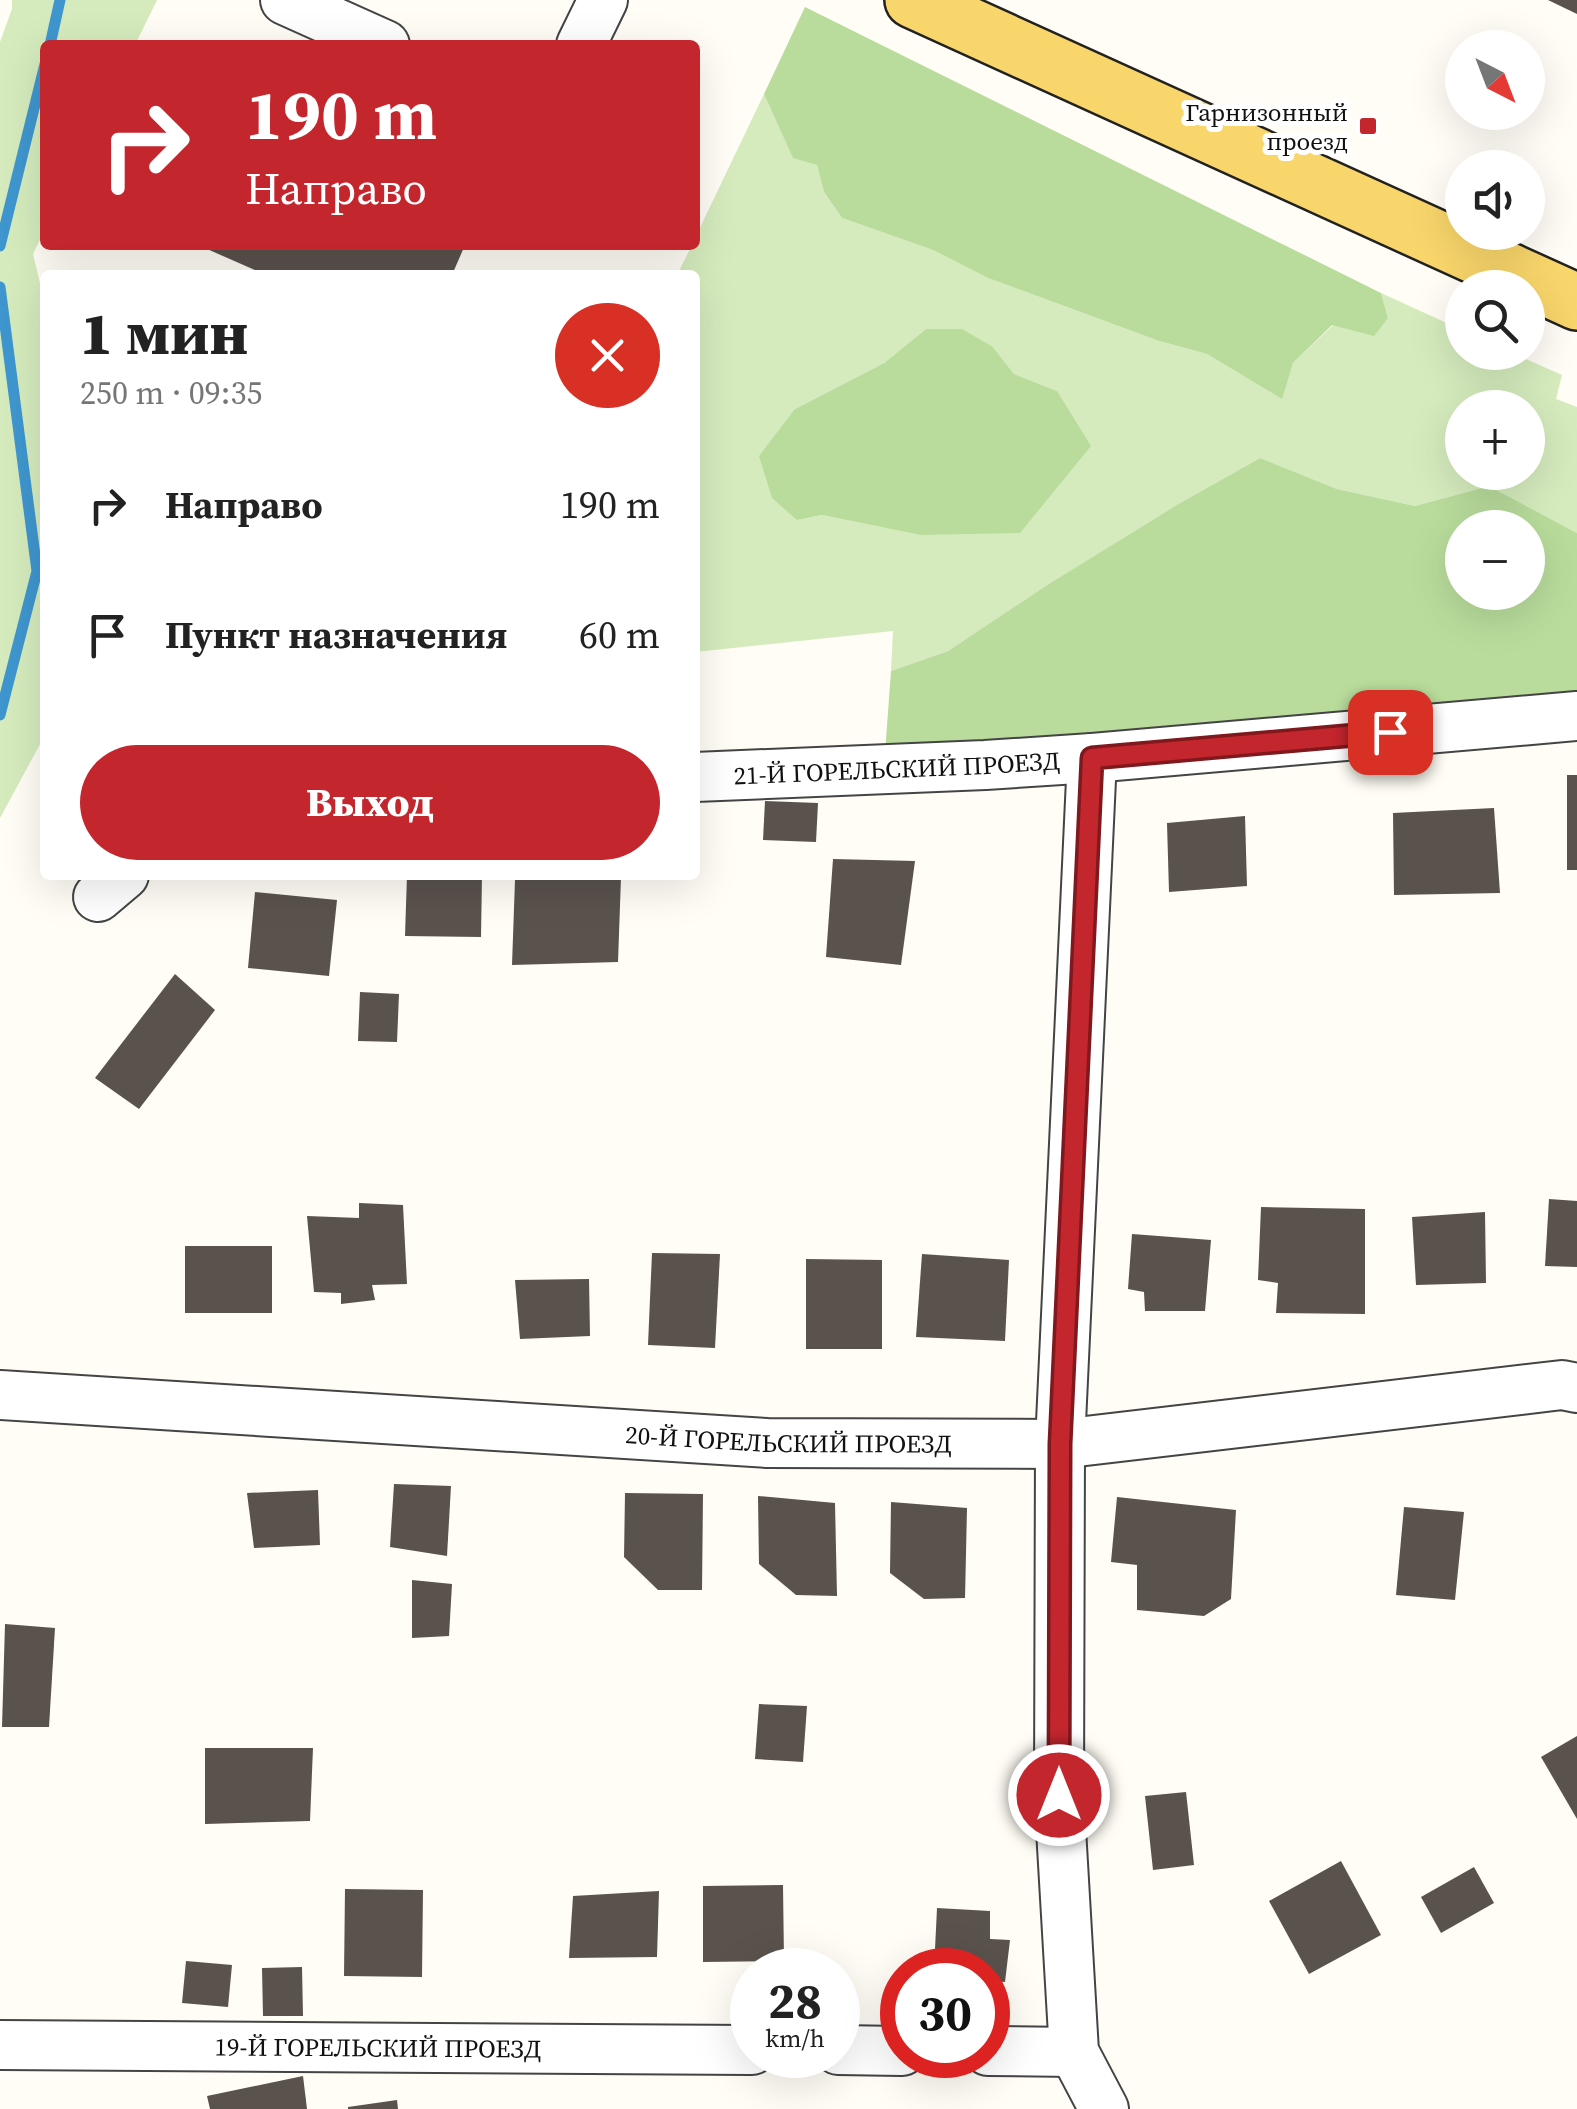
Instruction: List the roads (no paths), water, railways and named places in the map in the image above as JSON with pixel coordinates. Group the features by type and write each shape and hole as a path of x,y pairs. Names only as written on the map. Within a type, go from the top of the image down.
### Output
{"main road":[{"path":"913,0 1577,302"}],"street":[{"path":"285,0 375,40"},
{"path":"583,40 603,0"},
{"name":"21-Й ГОРЕЛЬСКИЙ ПРОЕЗД","path":"700,776 1092,758 1577,716"},
{"path":"1092,758 1060,1444 1059,1795 1074,2052 1104,2109"},
{"name":"20-Й ГОРЕЛЬСКИЙ ПРОЕЗД","path":"0,1395 766,1443 1060,1444 1562,1385 1577,1388"},
{"name":"19-Й ГОРЕЛЬСКИЙ ПРОЕЗД","path":"0,2045 730,2050"},
{"path":"1010,2051 1074,2052"}],"waterway":[{"path":"51,40 60,0"},
{"path":"0,246 40,84"},
{"path":"0,287 37,571 0,715"}],"place":[{"name":"Гарнизонный проезд","path":"1368,126"}]}
